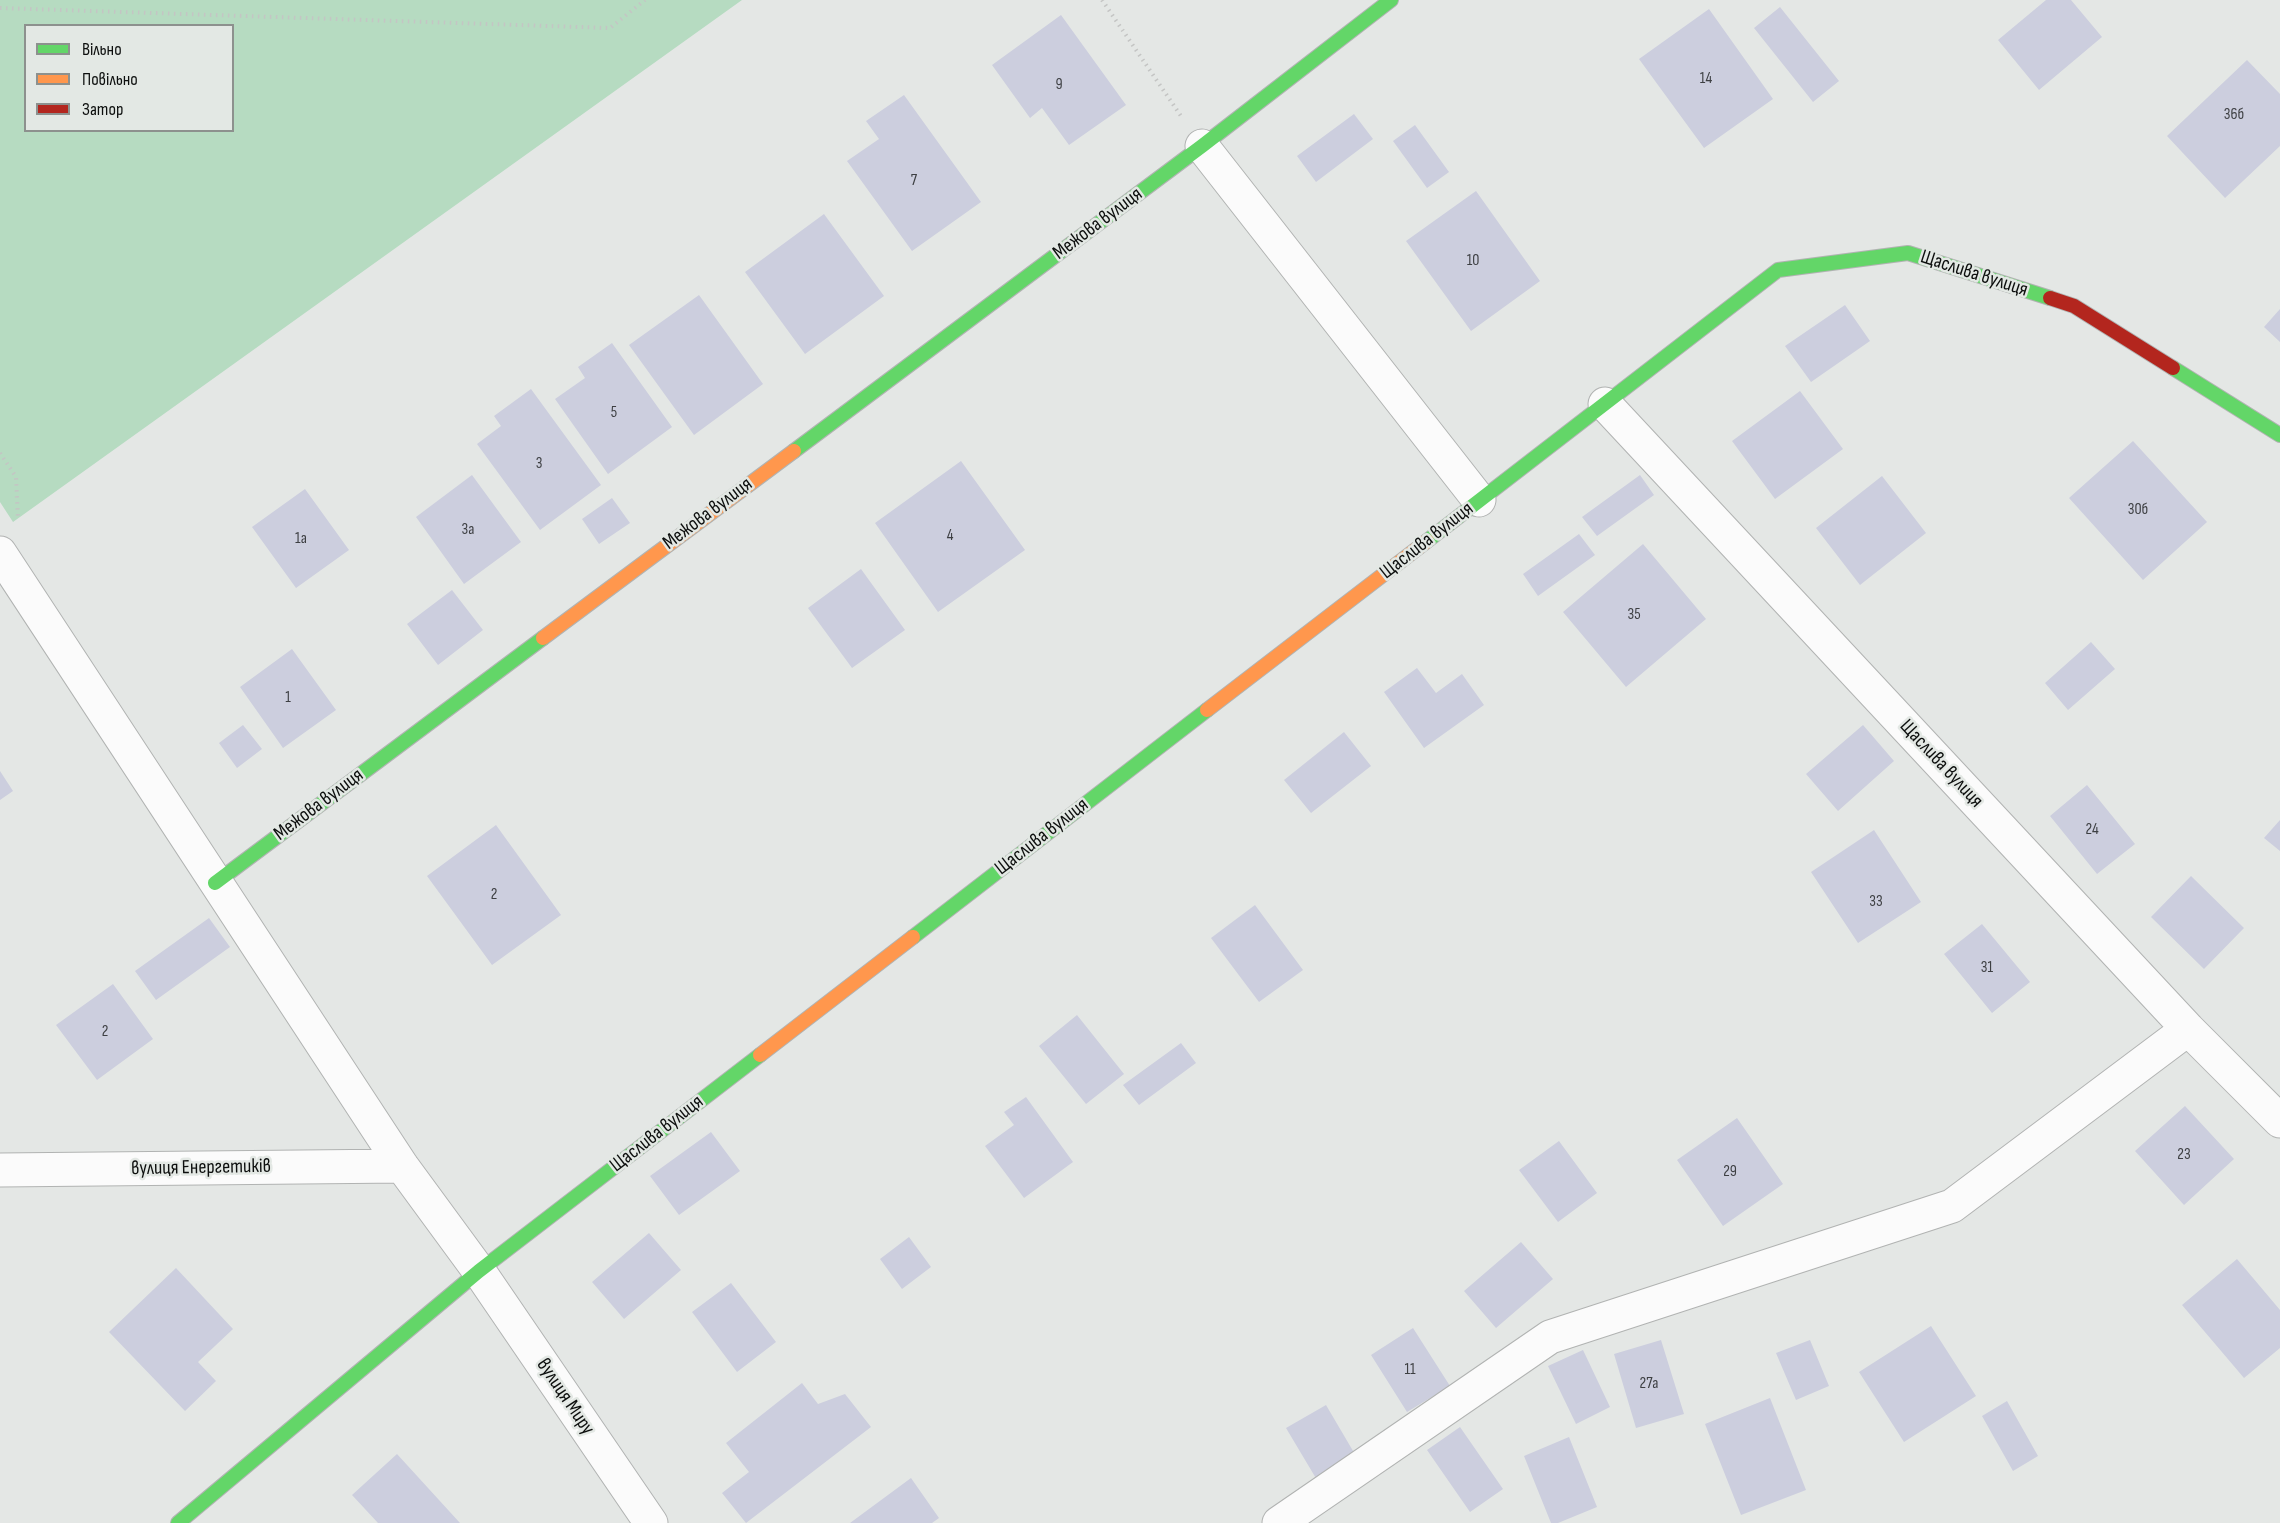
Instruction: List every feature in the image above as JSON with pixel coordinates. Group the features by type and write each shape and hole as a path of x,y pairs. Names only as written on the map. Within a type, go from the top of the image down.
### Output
{"street":[{"name":"Межова вулиця","path":"215,883 1202,146 1391,0"},
{"path":"1202,146 1479,500"},
{"name":"Щаслива вулиця","path":"177,1523 479,1271 1778,270 1908,253 2074,306 2280,435"},
{"name":"Щаслива вулиця","path":"1605,404 2188,1029 2280,1122"},
{"path":"0,553 402,1166 479,1271"},
{"path":"1279,1523 1550,1336 1952,1206 2188,1029"},
{"name":"вулиця Енергетиків","path":"0,1170 402,1166"},
{"name":"вулиця Миру","path":"479,1271 651,1523"}],"path":[{"path":"0,8 610,28 645,0"},
{"path":"1102,0 1202,146"}],"green space":[{"path":"0,0 742,0 13,522 0,502"}],"building":[{"path":"2046,0 2071,0 2102,37 2039,90 1998,40"},
{"path":"1780,7 1839,81 1813,102 1754,28"},
{"path":"1709,9 1773,99 1704,148 1639,59"},
{"path":"1061,15 1126,105 1069,145 1042,108 1030,118 992,65"},
{"path":"2247,60 2280,94 2280,146 2225,198 2167,136"},
{"path":"904,95 981,202 912,251 847,161 879,139 866,121"},
{"path":"1354,114 1373,139 1316,182 1297,156"},
{"path":"1415,125 1449,172 1427,188 1393,141"},
{"path":"1476,191 1540,281 1471,331 1406,241"},
{"path":"824,214 884,296 805,354 745,272"},
{"path":"699,295 763,384 694,435 629,345"},
{"path":"1845,305 1870,341 1811,382 1785,346"},
{"path":"2280,309 2280,342 2264,327"},
{"path":"612,343 672,427 608,474 555,399 585,378 578,367"},
{"path":"531,389 601,485 540,530 477,444 501,426 494,416"},
{"path":"1800,391 1843,449 1775,499 1732,441"},
{"path":"2133,441 2207,522 2143,580 2069,498"},
{"path":"961,461 1025,550 938,612 875,523"},
{"path":"472,475 521,542 464,584 416,517"},
{"path":"1640,475 1654,495 1597,536 1582,517"},
{"path":"1882,476 1926,533 1860,585 1816,528"},
{"path":"305,489 349,550 296,588 252,527"},
{"path":"612,498 630,523 599,544 582,519"},
{"path":"1579,534 1595,555 1538,596 1523,574"},
{"path":"1643,544 1706,619 1626,687 1563,612"},
{"path":"861,569 905,630 852,668 808,608"},
{"path":"452,590 483,630 438,665 407,624"},
{"path":"2091,642 2115,669 2068,710 2045,683"},
{"path":"292,649 336,710 283,748 240,687"},
{"path":"1417,668 1436,693 1462,674 1484,705 1424,748 1384,692"},
{"path":"243,725 262,749 237,768 219,743"},
{"path":"1863,725 1894,761 1838,811 1806,774"},
{"path":"1344,732 1371,766 1311,813 1284,780"},
{"path":"0,771 13,791 0,800"},
{"path":"2087,785 2135,844 2097,874 2050,816"},
{"path":"2280,820 2280,851 2264,838"},
{"path":"496,825 561,915 492,965 427,876"},
{"path":"1874,830 1921,902 1858,943 1811,872"},
{"path":"2191,876 2244,928 2204,969 2151,917"},
{"path":"1255,905 1303,970 1259,1002 1211,938"},
{"path":"209,918 230,947 156,1000 135,971"},
{"path":"1982,924 2030,982 1992,1013 1944,954"},
{"path":"113,984 153,1039 97,1080 56,1025"},
{"path":"1077,1015 1124,1074 1086,1104 1039,1046"},
{"path":"1181,1043 1196,1063 1139,1105 1123,1085"},
{"path":"1026,1097 1073,1162 1024,1198 985,1146 1014,1125 1004,1112"},
{"path":"2185,1106 2234,1159 2184,1205 2135,1151"},
{"path":"1737,1118 1783,1184 1723,1226 1677,1160"},
{"path":"711,1132 740,1171 679,1215 650,1176"},
{"path":"1559,1141 1597,1193 1558,1222 1519,1170"},
{"path":"649,1233 681,1270 624,1319 592,1282"},
{"path":"909,1237 931,1267 902,1289 880,1259"},
{"path":"1521,1242 1553,1279 1496,1328 1464,1291"},
{"path":"2237,1259 2280,1310 2280,1348 2244,1378 2182,1305"},
{"path":"176,1268 233,1329 198,1362 216,1381 185,1411 109,1332"},
{"path":"731,1283 776,1342 737,1372 692,1312"},
{"path":"1931,1326 1976,1396 1904,1442 1859,1372"},
{"path":"1413,1328 1450,1386 1407,1412 1371,1355"},
{"path":"1661,1340 1684,1414 1636,1428 1614,1354"},
{"path":"1810,1340 1829,1386 1796,1400 1776,1353"},
{"path":"1583,1350 1610,1407 1576,1424 1548,1366"},
{"path":"802,1383 818,1404 845,1394 871,1427 746,1523 722,1493 749,1472 726,1443"},
{"path":"1770,1398 1806,1490 1741,1515 1705,1424"},
{"path":"2007,1401 2038,1456 2013,1471 1982,1416"},
{"path":"1326,1405 1356,1456 1317,1480 1286,1428"},
{"path":"1460,1427 1503,1489 1470,1512 1427,1450"},
{"path":"1569,1437 1597,1507 1558,1523 1551,1523 1524,1456"},
{"path":"397,1454 460,1523 378,1523 352,1495"},
{"path":"911,1478 939,1518 932,1523 850,1523"}],"traffic: fast":[{"path":"794,451 1202,146 1391,0"},
{"path":"1427,541 1778,270 1908,253 2050,298"},
{"path":"2173,368 2280,435"},
{"path":"215,883 543,638"},
{"path":"913,937 1207,710"},
{"path":"178,1523 479,1271 760,1055"}],"traffic: slow":[{"path":"543,638 794,451"},
{"path":"1207,710 1427,541"},
{"path":"760,1055 913,937"}],"traffic: jam":[{"path":"2050,298 2074,306 2173,368"}]}
